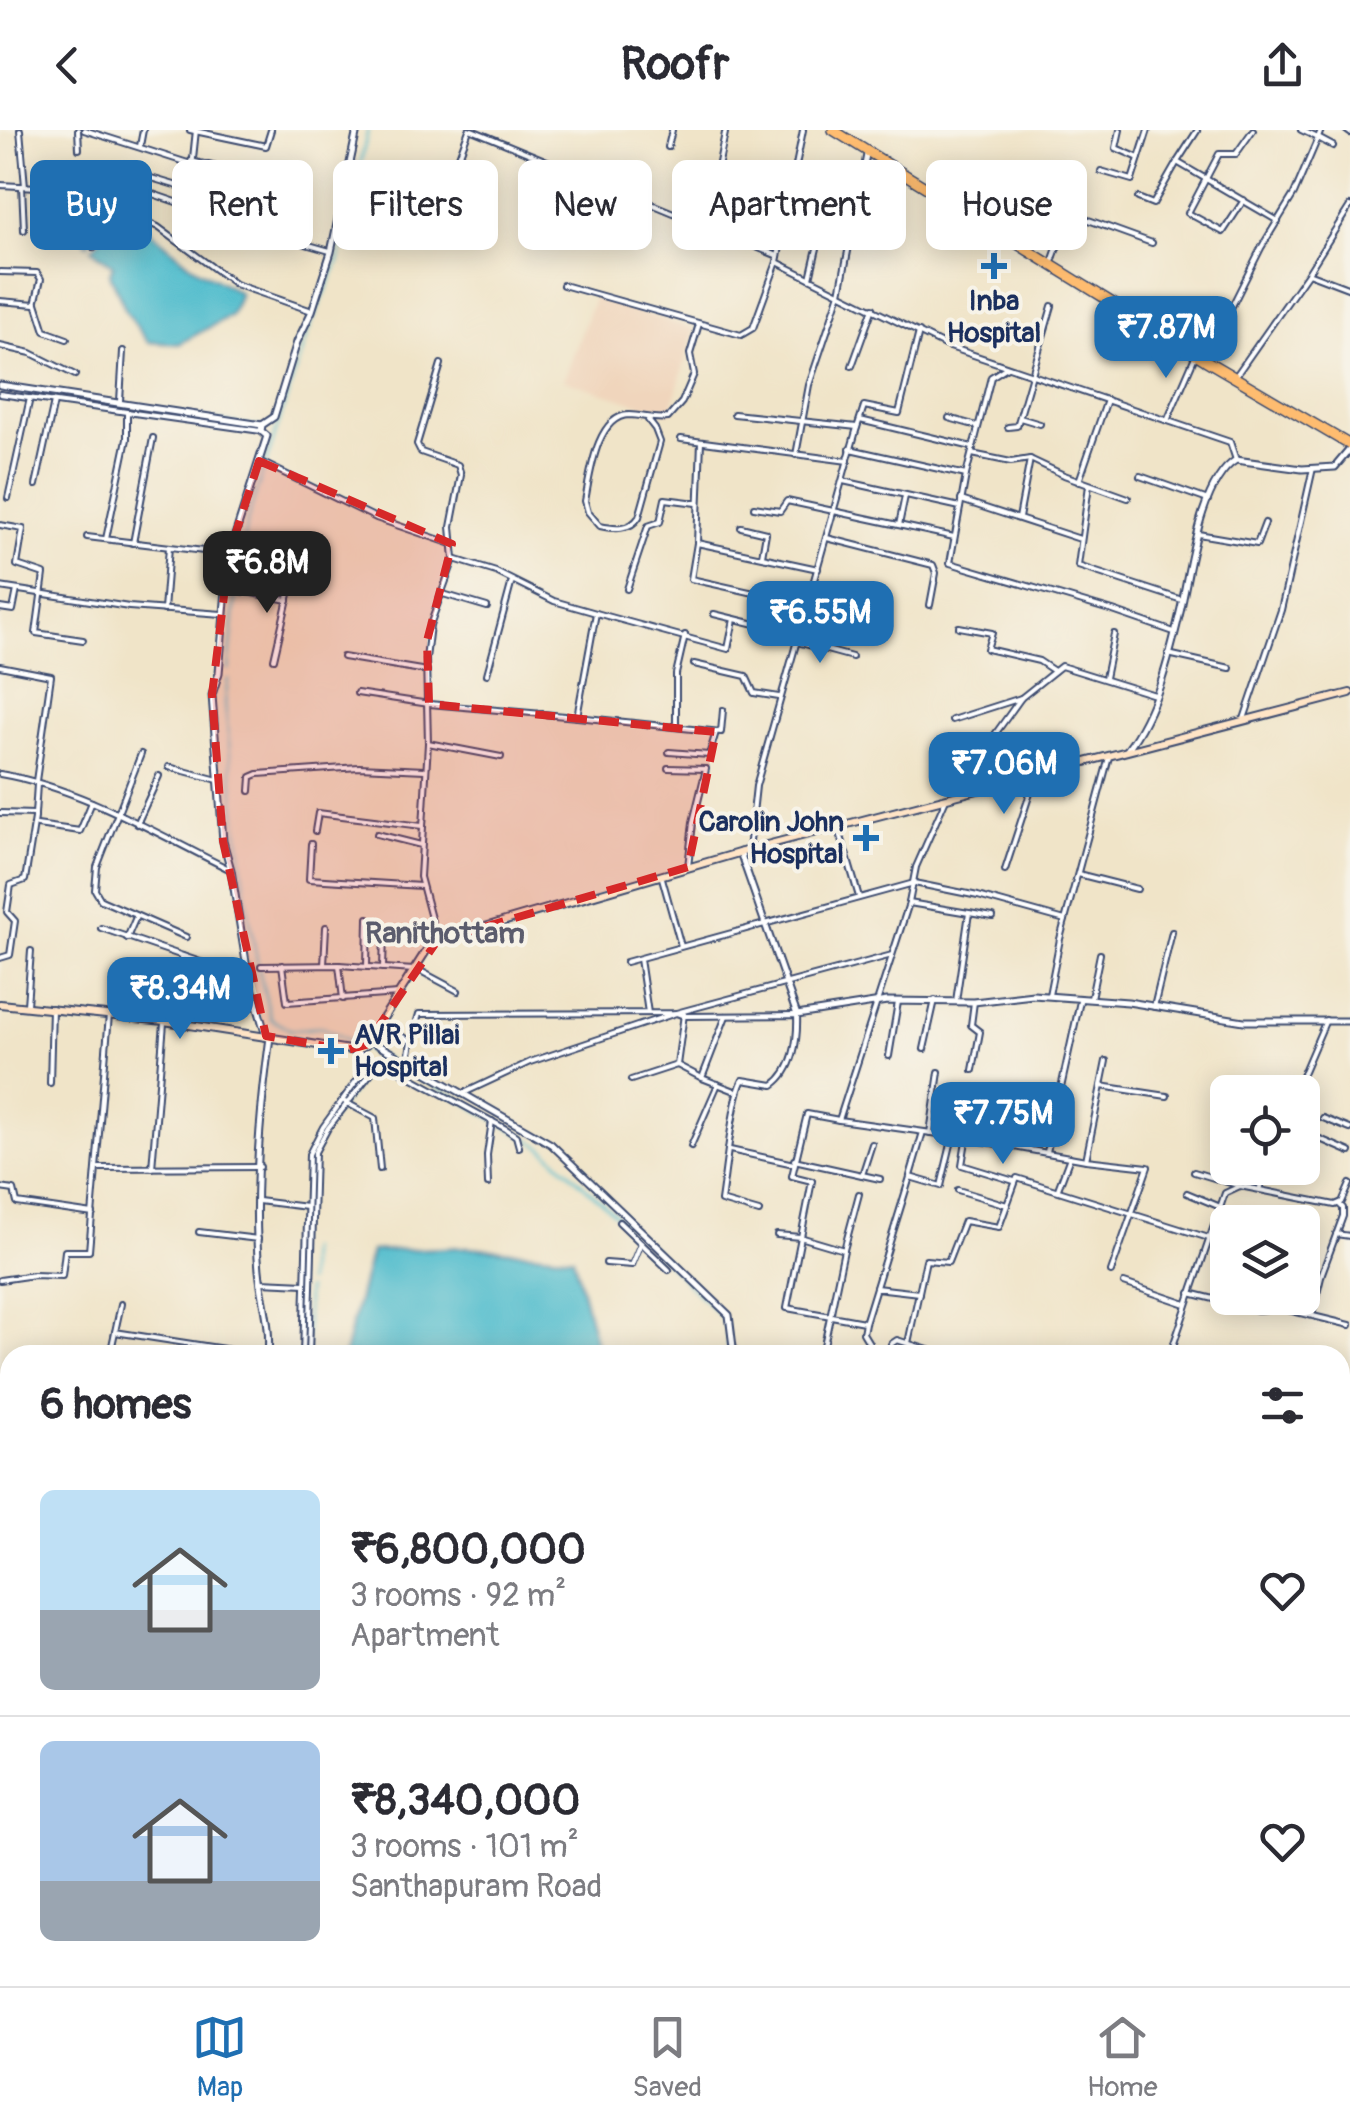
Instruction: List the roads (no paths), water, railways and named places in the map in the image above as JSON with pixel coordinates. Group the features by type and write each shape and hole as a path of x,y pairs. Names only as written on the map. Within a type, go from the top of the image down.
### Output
{"highway":[{"path":"834,130 1350,447"}],"main road":[{"path":"0,1004 363,1046 437,941 744,851 1350,693"}],"street":[{"path":"20,130 24,230"},
{"path":"78,149 81,130 185,160"},
{"path":"140,146 143,130"},
{"path":"191,160 194,130 266,146 271,130"},
{"path":"0,394 261,428 274,417 297,342 312,311 331,252 357,130"},
{"path":"458,160 471,130 672,213"},
{"path":"668,147 672,130"},
{"path":"563,285 734,334 750,332 778,259 803,130"},
{"path":"1120,130 1116,148 1139,158"},
{"path":"1101,171 1131,180 1148,130"},
{"path":"1244,200 1226,231 1219,232 1188,212 1218,154 1236,154 1253,130"},
{"path":"1300,130 1334,146"},
{"path":"1167,421 1294,194 1321,130"},
{"path":"1138,198 1153,204 1197,131"},
{"path":"719,160 725,132"},
{"path":"796,455 809,385 840,293 868,152"},
{"path":"1177,162 1278,221"},
{"path":"0,185 30,186"},
{"path":"1235,378 1350,206"},
{"path":"1051,265 1069,212 1152,243"},
{"path":"152,224 235,284 312,311"},
{"path":"313,247 331,252"},
{"path":"758,250 944,345 1230,442 1236,460"},
{"path":"810,278 817,250"},
{"path":"0,272 38,274 41,279 36,303 44,331 67,339"},
{"path":"1308,273 1350,289"},
{"path":"0,300 36,303"},
{"path":"1008,427 1016,428 1020,418 1052,306"},
{"path":"852,366 873,308"},
{"path":"648,420 660,442 639,517 620,529 600,526 588,512 585,501 605,429 615,419 630,415 648,420 668,418 682,402 694,374 690,354 699,324"},
{"path":"759,1212 722,1202 737,1092 743,1080 773,1085 780,1081 798,1035 797,1015 744,851 756,786 780,697 864,406 900,413 919,332"},
{"path":"0,346 30,353 75,374"},
{"path":"120,405 122,351"},
{"path":"437,941 421,886 429,704 427,641 454,559 451,528 460,470 454,462 418,450 441,364"},
{"path":"950,563 966,475 992,375 1008,366"},
{"path":"0,385 261,428 268,436 229,554 219,673 212,695 223,842 248,974 268,1036 258,1201 262,1282 269,1314 267,1345"},
{"path":"8,498 30,398"},
{"path":"1078,481 1106,400"},
{"path":"36,485 54,402"},
{"path":"106,539 127,439 128,413"},
{"path":"734,414 857,427"},
{"path":"949,418 977,426"},
{"path":"1020,418 1040,424"},
{"path":"860,420 1010,462 1030,459 1128,498"},
{"path":"133,543 154,438"},
{"path":"681,440 848,462"},
{"path":"701,442 697,543 690,576 694,581 808,605"},
{"path":"1127,750 1155,695 1208,500 1220,474 1236,460 1334,467 1350,447"},
{"path":"850,449 966,475"},
{"path":"1019,519 1030,459"},
{"path":"259,461 376,518 452,544"},
{"path":"1244,720 1281,610 1313,468"},
{"path":"1140,476 1208,500"},
{"path":"843,481 960,507"},
{"path":"1089,485 1077,562 1081,568 1182,600"},
{"path":"898,526 906,495"},
{"path":"628,589 648,526 660,522 666,500 697,503"},
{"path":"961,500 1080,539"},
{"path":"754,507 782,511 788,502 954,537"},
{"path":"1198,534 1257,544 1265,523"},
{"path":"0,525 23,529 18,564 43,572 38,635 83,640"},
{"path":"742,527 766,533 762,556"},
{"path":"87,536 229,554"},
{"path":"827,538 935,567 950,563 1113,610 1174,632"},
{"path":"697,543 818,569"},
{"path":"164,610 168,547"},
{"path":"454,559 554,602 728,648 734,618"},
{"path":"930,605 935,567"},
{"path":"274,659 292,580"},
{"path":"487,674 512,581"},
{"path":"0,587 164,610 222,614"},
{"path":"225,588 288,600"},
{"path":"0,608 13,610 17,590"},
{"path":"442,594 487,607"},
{"path":"576,717 596,613"},
{"path":"714,614 799,634"},
{"path":"959,627 992,634 988,649 1038,661 1054,671"},
{"path":"1106,678 1114,634"},
{"path":"676,728 676,674 685,636"},
{"path":"797,642 852,657"},
{"path":"1168,654 1230,668"},
{"path":"343,657 427,671"},
{"path":"694,664 746,676 754,693 780,697"},
{"path":"0,666 51,676 35,825 25,880 11,885 7,912 14,920 10,955 0,958"},
{"path":"979,790 978,758 1021,698 1054,671 1065,666 1155,695"},
{"path":"357,694 716,732 722,731 723,710"},
{"path":"952,720 1021,698"},
{"path":"688,867 693,822 716,732"},
{"path":"428,743 501,757"},
{"path":"669,752 709,755"},
{"path":"142,754 116,814 97,868 94,890 102,900 186,937"},
{"path":"1049,996 1108,757"},
{"path":"170,767 220,781"},
{"path":"250,791 255,774 359,767 424,770"},
{"path":"668,768 706,769"},
{"path":"0,774 37,782 92,802 231,870"},
{"path":"137,824 160,776"},
{"path":"1005,870 1036,776"},
{"path":"838,1120 909,904 916,867 947,798"},
{"path":"35,825 80,831 92,802"},
{"path":"315,831 318,813 422,826"},
{"path":"0,814 35,814"},
{"path":"838,826 859,897"},
{"path":"377,834 422,845"},
{"path":"312,844 309,879 421,886"},
{"path":"1078,874 1137,890"},
{"path":"660,875 682,946"},
{"path":"626,962 914,882 1065,920"},
{"path":"909,904 994,917"},
{"path":"956,1002 969,913"},
{"path":"127,938 136,916"},
{"path":"367,967 368,918"},
{"path":"324,965 326,927"},
{"path":"100,928 248,974"},
{"path":"1154,1006 1172,932"},
{"path":"383,968 384,935"},
{"path":"27,1005 31,952"},
{"path":"1091,998 1100,954"},
{"path":"685,1013 892,955"},
{"path":"174,988 182,956"},
{"path":"640,958 648,1013"},
{"path":"282,965 287,1002 398,994"},
{"path":"339,965 343,999"},
{"path":"262,966 414,969 458,991"},
{"path":"408,1076 410,1040 419,1014 797,1015 898,1001 974,1002 1049,996 1154,1006 1244,1021 1350,1021"},
{"path":"1047,1152 1081,998"},
{"path":"924,1048 934,1000"},
{"path":"889,1056 898,1001"},
{"path":"972,1070 980,1032 971,1025 974,1002"},
{"path":"50,1082 52,1008"},
{"path":"463,1094 530,1062 676,1013"},
{"path":"677,1065 685,1013"},
{"path":"0,1280 62,1276 65,1252 89,1251 109,1015"},
{"path":"702,1078 726,1016"},
{"path":"1302,1075 1326,1020"},
{"path":"152,1168 164,1021"},
{"path":"403,1038 410,1040"},
{"path":"363,1046 411,1065 551,1144 728,1314 733,1345"},
{"path":"307,1285 315,1152 368,1064 363,1046"},
{"path":"1086,1160 1106,1061"},
{"path":"306,1345 307,1206 312,1146 378,1064"},
{"path":"631,1080 677,1065 737,1092"},
{"path":"396,1069 492,1120 516,1136 519,1147"},
{"path":"870,1345 863,1333 865,1322 927,1133 939,1072"},
{"path":"690,1146 718,1084"},
{"path":"1101,1086 1166,1096"},
{"path":"447,1096 452,1088"},
{"path":"974,1092 962,1166 1058,1189 1210,1240"},
{"path":"345,1101 375,1118 380,1168"},
{"path":"865,1322 787,1308 812,1182 792,1176 807,1114 1148,1167 1111,1272"},
{"path":"1323,1118 1350,1129"},
{"path":"488,1184 492,1120"},
{"path":"910,1177 942,1186 953,1136"},
{"path":"1320,1139 1350,1152"},
{"path":"862,1175 872,1144"},
{"path":"730,1150 880,1179"},
{"path":"1058,1189 1070,1157"},
{"path":"98,1168 260,1168"},
{"path":"1194,1172 1240,1186 1339,1204 1344,1212 1320,1288"},
{"path":"908,1343 926,1260 948,1262 964,1221 998,1228 1014,1181"},
{"path":"1339,1204 1350,1184"},
{"path":"1259,1189 1260,1185"},
{"path":"1218,1205 1224,1193 1240,1186"},
{"path":"0,1188 14,1190 17,1204 93,1214"},
{"path":"958,1190 1007,1206"},
{"path":"1187,1193 1216,1205"},
{"path":"824,1345 859,1194"},
{"path":"258,1201 307,1206"},
{"path":"619,1222 669,1270"},
{"path":"1173,1345 1210,1230"},
{"path":"199,1232 258,1239"},
{"path":"1336,1234 1350,1236"},
{"path":"777,1236 800,1237 844,1250"},
{"path":"606,1263 633,1264 642,1244 652,1237"},
{"path":"262,1282 307,1285"},
{"path":"1124,1283 1186,1304"},
{"path":"876,1288 919,1292"},
{"path":"1190,1293 1210,1298"},
{"path":"112,1345 121,1304"},
{"path":"1312,1315 1350,1325"},
{"path":"115,1332 200,1345"},
{"path":"892,1345 893,1341 914,1345"}],"water":[{"path":"152,232 191,265 240,293 231,315 179,344 148,342 127,313 110,274 113,265 93,250 152,250"},
{"path":"469,1247 573,1257 596,1345 347,1345 371,1251"}],"waterway":[{"path":"237,584 246,525 307,334 339,260 368,130"},
{"path":"0,389 259,427"},
{"path":"229,670 236,593"},
{"path":"228,679 225,703 242,862 271,1019 291,1030 322,1027 408,1071"},
{"path":"323,1130 378,1055"},
{"path":"412,1073 446,1092"},
{"path":"451,1094 542,1147 644,1241"},
{"path":"648,1244 721,1316 728,1345"},
{"path":"307,1282 308,1249"},
{"path":"306,1345 307,1289"}],"place":[{"name":"Inba Hospital","path":"994,266"},
{"name":"Carolin John Hospital","path":"866,838"},
{"name":"AVR Pillai Hospital","path":"331,1051"}],"district":[{"name":"Ranithottam","path":"445,933"}]}
